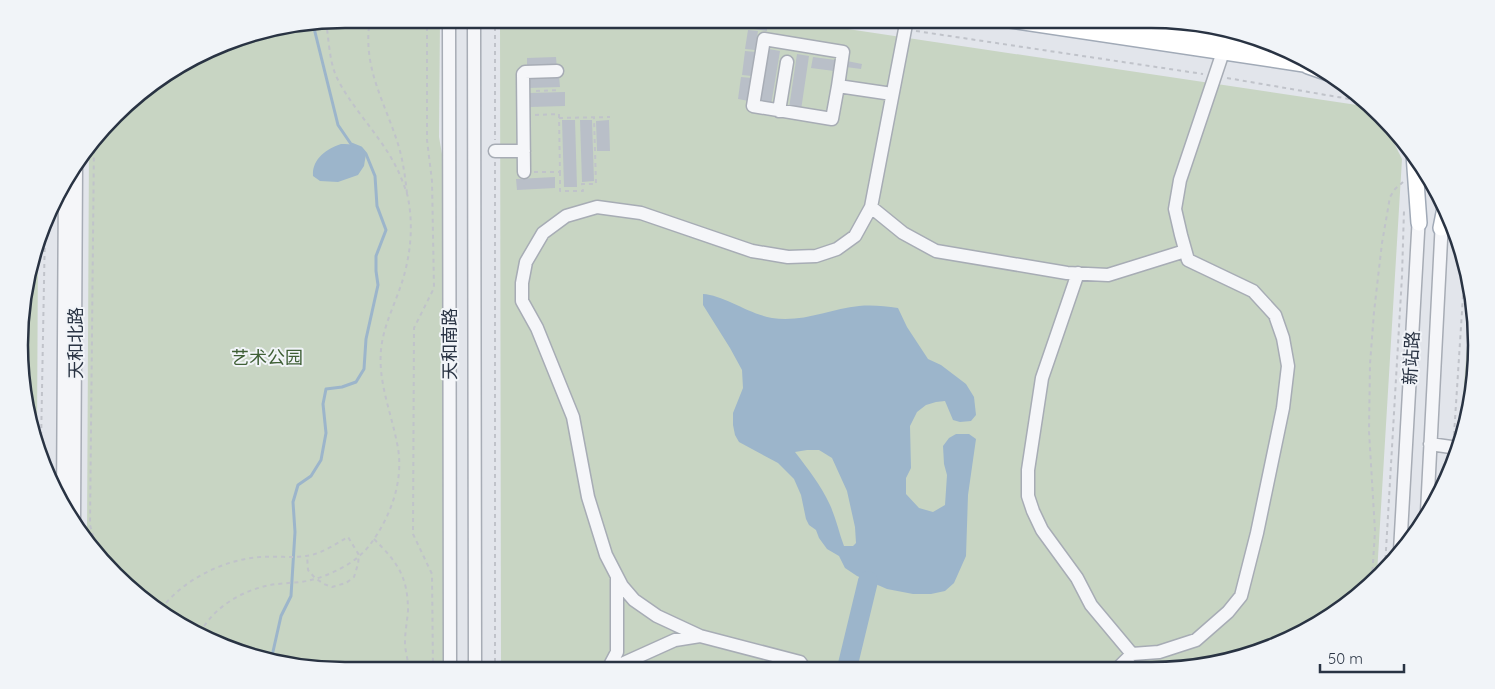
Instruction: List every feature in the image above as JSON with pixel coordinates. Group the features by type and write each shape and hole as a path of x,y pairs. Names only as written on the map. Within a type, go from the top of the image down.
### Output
{"main road":[{"path":"1063,28 1296,63"},
{"path":"1151,28 1248,43"},
{"path":"1412,165 1419,223"},
{"path":"1441,228 1442,221"}],"street":[{"name":"天和南路","path":"449,28 450,662"},
{"name":"天和南路","path":"474,28 475,662"},
{"path":"800,662 700,636 657,616 634,600 622,586 606,555 588,497 574,418 537,328 522,300 522,283 526,262 543,233 566,216 597,207 641,213 752,251 788,257 816,256 837,249 855,236 871,207 905,28"},
{"path":"764,40 843,52 838,86 832,119 753,106 764,40"},
{"path":"1124,662 1132,654 1159,652 1196,640 1228,612 1241,596 1257,533 1283,408 1288,366 1283,338 1275,315 1252,292 1188,260 1175,208 1180,180 1224,52"},
{"path":"779,111 787,62"},
{"path":"524,172 523,74 525,72 558,72"},
{"path":"838,86 892,94"},
{"path":"495,151 524,151"},
{"name":"天和北路","path":"74,510 76,176"},
{"name":"新站路","path":"1401,539 1421,180"},
{"name":"天和北路","path":"63,491 65,195"},
{"path":"871,207 903,233 936,251 1067,273 1108,275 1185,250"},
{"name":"新站路","path":"1428,498 1442,220"},
{"path":"1078,273 1042,378 1028,470 1028,496 1042,530 1077,578 1091,605 1132,654"},
{"path":"1430,444 1451,447"},
{"path":"612,662 617,652 618,577"},
{"path":"626,662 675,640 700,636"}],"path":[{"path":"327,28 332,64 336,76 350,100 384,145 398,171 408,197"},
{"path":"203,629 218,610 231,600 250,590 315,578 329,574 350,562 368,548 392,508 397,485 398,443 382,385 381,350 385,329 408,259 411,230 402,158 375,83 368,50 369,28"},
{"path":"427,28 427,140 432,181 434,288 414,328 413,534 432,574 433,662"},
{"path":"495,28 495,662"},
{"path":"930,28 1351,99"},
{"path":"523,91 560,90"},
{"path":"524,115 559,114 560,191 582,191 582,184 596,184 594,118"},
{"path":"559,118 610,118"},
{"path":"94,151 90,525 94,538"},
{"path":"524,172 560,172"},
{"path":"1372,571 1375,531 1369,432 1370,364 1374,312 1382,243 1390,196 1404,180 1404,190"},
{"path":"1386,558 1402,285 1404,209"},
{"path":"41,437 45,241"},
{"path":"1457,427 1464,296"},
{"path":"164,605 181,588 196,578 229,563 258,557 307,556 323,551 348,537 359,555 354,577 346,583 332,587 315,578 308,570 307,556"},
{"path":"374,538 398,565 404,579 408,611 405,644 408,662"}],"green space":[{"name":"艺术公园","path":"324,28 440,28 439,137 446,177 446,662 324,661 262,651 243,645 204,629 168,608 120,569 87,529 89,157 120,120 168,81 204,60 243,44 262,38"},
{"path":"500,28 841,28 1357,105 1375,120 1392,139 1402,159 1377,566 1360,583 1309,619 1272,637 1233,651 1171,661 501,662"},
{"path":"38,262 37,422 28,365 28,324"},
{"path":"1468,337 1467,365 1463,394"}],"water":[{"path":"341,144 349,144 361,149 366,154 364,166 358,175 338,182 320,181 313,176 317,160 325,152"},
{"path":"703,294 711,295 763,316 783,319 794,319 859,306 898,308 907,327 928,359 941,365 966,384 974,397 976,415 971,421 960,422 953,420 945,401 926,405 917,412 910,426 911,468 906,478 906,494 919,508 933,512 945,505 947,475 943,446 949,438 956,434 969,434 976,439 968,495 966,556 954,583 945,591 931,594 913,594 887,589 857,576 845,568 839,556 827,549 816,530 809,525 806,519 801,495 794,479 778,463 739,442 735,435 733,413 743,388 742,370 703,305","holes":["819,450 832,458 847,491 855,527 856,543 853,546 844,546 834,515 826,498 814,477 795,452"]}],"building":[{"path":"767,28 767,31 754,29"},
{"path":"748,30 758,31 755,50 745,49"},
{"path":"769,49 780,51 771,105 760,104"},
{"path":"745,51 756,52 752,76 742,75"},
{"path":"797,54 809,56 801,110 789,108"},
{"path":"556,57 557,69 527,69 527,58"},
{"path":"813,57 836,60 834,71 811,68"},
{"path":"847,61 862,64 861,69 846,67"},
{"path":"559,76 560,87 528,88 527,77"},
{"path":"741,77 752,78 749,101 738,99"},
{"path":"565,92 565,106 530,107 529,93"},
{"path":"562,120 575,120 577,187 564,187"},
{"path":"580,120 592,120 594,181 582,182"},
{"path":"609,120 610,151 597,151 596,121"},
{"path":"555,177 555,188 517,190 516,179"}],"waterway":[{"path":"273,653 281,616 291,596 295,532 293,502 298,485 311,476 321,460 326,433 323,404 326,389 342,387 356,382 364,369 366,339 378,285 376,256 386,230 377,206 375,176 366,154 361,148 351,144 338,125 314,29"},
{"path":"848,662 868,581"}]}
